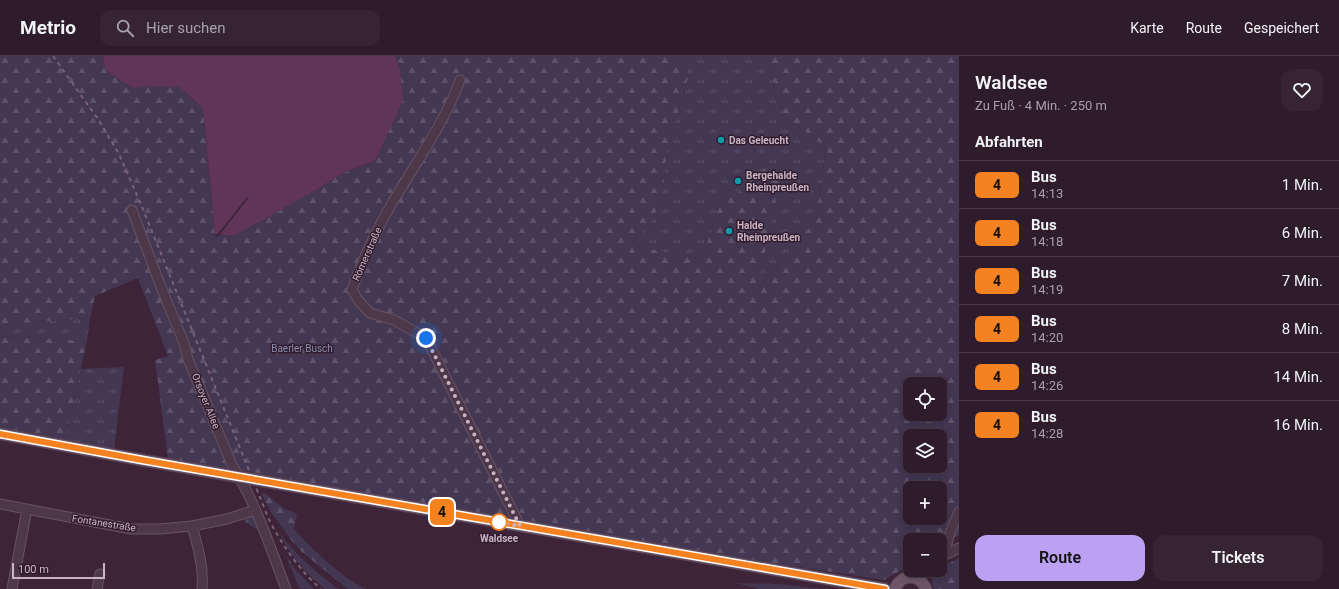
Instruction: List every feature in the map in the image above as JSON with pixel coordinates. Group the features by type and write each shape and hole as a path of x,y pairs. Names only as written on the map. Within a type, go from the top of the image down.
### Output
{"main road":[{"path":"0,434 885,589"},
{"path":"895,589 902,579 907,577"},
{"path":"920,577 926,589"}],"street":[{"name":"Römerstraße","path":"460,80 453,102 392,203 375,235 361,263 352,290 358,300 370,313 394,320 426,338 520,526"},
{"name":"Orsoyer Allee","path":"132,210 184,343 188,359 232,465 240,477 255,510 286,589"},
{"name":"Fontanestraße","path":"0,504 131,529 160,529 192,526 227,519 255,510"},
{"path":"12,589 27,509"},
{"path":"947,541 959,512"},
{"path":"192,526 200,554 202,589"},
{"path":"947,554 959,548"},
{"path":"98,589 100,574"}],"green space":[{"name":"Halde Rheinpreußen","path":"0,56 103,56 105,69 133,88 149,86 179,87 203,108 215,234 234,236 306,196 345,172 375,161 400,68 395,56 683,56 688,78 667,151 663,189 653,220 632,243 650,249 702,260 724,190 776,197 758,288 816,220 826,146 785,118 766,56 959,56 959,535 947,543 947,533 903,533 903,569 884,580 513,523 275,476 168,459 155,360 168,356 138,278 95,296 90,318 7,324 0,328"},
{"path":"683,56 766,56 785,118 826,146 816,220 757,289 776,197 724,190 702,260 650,249 632,243 653,220 663,189 667,151 688,78"},
{"path":"772,165 779,168 782,172 780,186 772,190 761,180 762,170 767,166"},
{"path":"90,318 87,341 0,336 0,328 7,324"},
{"path":"0,336 87,341 65,441 0,428"},
{"path":"124,367 114,450 65,441 81,369"},
{"path":"261,493 266,494 283,508 297,514 294,529 328,562 346,577 365,589 348,589 302,552 271,512"},
{"path":"252,515 258,530 245,522 245,517"},
{"path":"279,532 299,556 338,589 325,589 311,577 293,556"},
{"path":"286,555 294,568 314,589 299,588"},
{"path":"959,558 959,589 934,589 932,577 947,577 947,564"},
{"path":"736,583 778,584 822,589 760,589"}],"shaded area":[{"path":"103,56 395,56 400,68 403,101 375,161 345,172 306,196 234,236 215,234 203,108 179,87 149,86 133,88 105,69"}],"pier":[{"path":"247,197 249,197 218,237 214,236 217,235"}],"railway":[{"path":"53,56 98,119 119,154 140,202 270,522 292,558 321,589"}],"bus line":[{"name":"4","path":"0,434 885,589"}],"place":[{"name":"Das Geleucht","path":"721,140"},
{"name":"Bergehalde Rheinpreußen","path":"738,181"},
{"name":"Halde Rheinpreußen","path":"729,231"},
{"name":"Waldsee","path":"499,522"}],"route":[{"path":"426,338 520,526 499,522"}],"park label":[{"name":"Baerler Busch","path":"302,348"}]}
